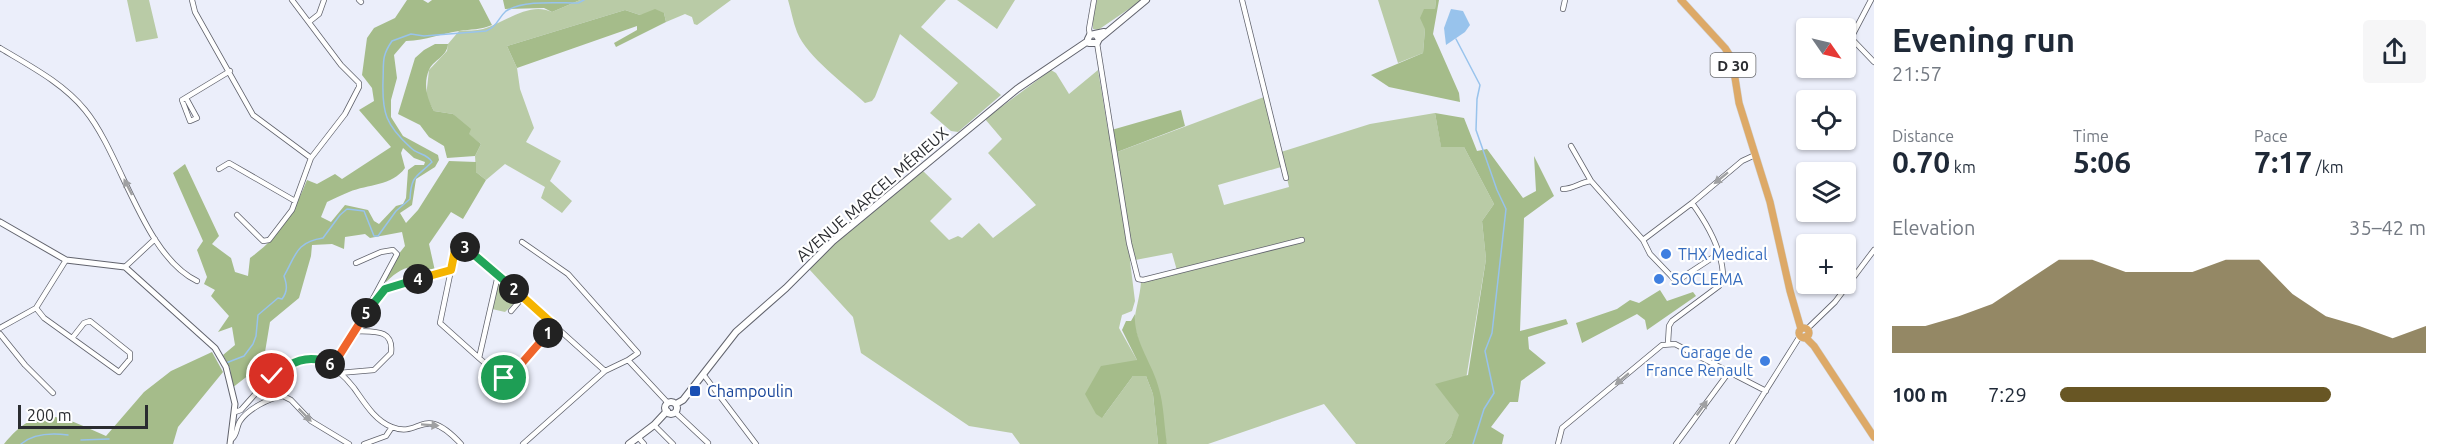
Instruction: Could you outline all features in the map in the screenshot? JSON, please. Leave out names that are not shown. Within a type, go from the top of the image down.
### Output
[{"type":"main road","name":"AVENUE MARCEL MÉRIEUX","points":[[676,404],[736,332],[786,288],[833,241],[1017,89],[1059,59],[1110,29],[1146,0]]},
{"type":"main road","name":"D 30","points":[[1681,0],[1730,54],[1739,103],[1770,202],[1803,333],[1874,437]]},
{"type":"main road","points":[[630,444],[667,411],[668,403],[676,404],[675,412],[667,411]]},
{"type":"street","points":[[192,0],[195,12],[253,115],[311,158]]},
{"type":"street","points":[[237,214],[267,242],[292,210],[311,158],[345,114],[359,83],[341,66],[292,0]]},
{"type":"street","points":[[309,22],[319,14],[324,0]]},
{"type":"street","points":[[1094,0],[1089,29],[1094,39],[1129,243],[1138,279],[1143,280],[1302,240]]},
{"type":"street","points":[[1242,0],[1286,178]]},
{"type":"street","points":[[1563,9],[1565,0]]},
{"type":"street","points":[[1871,0],[1851,38],[1874,62]]},
{"type":"street","points":[[0,48],[52,80],[86,111],[155,239],[183,272],[197,281]]},
{"type":"street","points":[[186,98],[197,118],[190,121],[182,100],[230,71]]},
{"type":"street","points":[[1571,146],[1591,181],[1643,240],[1650,254],[1674,279],[1680,279],[1718,254]]},
{"type":"street","points":[[1643,240],[1742,161],[1755,155]]},
{"type":"street","points":[[219,169],[230,163],[295,201]]},
{"type":"street","points":[[1563,189],[1572,189],[1583,182],[1591,181]]},
{"type":"street","points":[[1668,343],[1669,326],[1672,321],[1719,286],[1723,280],[1718,254],[1710,231],[1692,203]]},
{"type":"street","points":[[0,222],[66,260],[76,263],[125,267],[215,348],[226,364],[235,412],[231,441]]},
{"type":"street","points":[[125,267],[155,239]]},
{"type":"street","points":[[522,242],[568,274],[638,353],[605,371],[523,444]]},
{"type":"street","points":[[555,326],[509,378],[502,378],[440,323],[455,250],[462,246],[468,248],[523,297],[605,371]]},
{"type":"street","points":[[356,263],[381,252],[393,250],[397,254],[362,319]]},
{"type":"street","points":[[1732,444],[1803,333],[1835,302],[1874,250]]},
{"type":"street","points":[[0,328],[36,308],[66,260]]},
{"type":"street","points":[[332,366],[362,319],[385,289],[451,270]]},
{"type":"street","points":[[479,358],[498,275]]},
{"type":"street","points":[[511,311],[523,297]]},
{"type":"street","points":[[36,308],[44,318],[119,372],[130,359],[129,353],[90,321],[84,323],[73,337]]},
{"type":"street","points":[[339,373],[374,370],[391,353],[392,344],[388,336],[381,333],[354,331]]},
{"type":"street","points":[[0,334],[25,365],[53,393]]},
{"type":"street","points":[[1558,444],[1562,428],[1662,345],[1668,343],[1675,344],[1766,391]]},
{"type":"street","points":[[235,412],[241,410],[272,376],[294,362],[313,358],[332,366],[365,404],[392,428],[402,429],[421,423],[434,423],[443,427],[461,444]]},
{"type":"street","points":[[628,360],[668,403]]},
{"type":"street","points":[[1676,444],[1729,372]]},
{"type":"street","points":[[703,374],[756,444]]},
{"type":"street","points":[[502,378],[502,384],[506,386],[510,384],[509,378]]},
{"type":"street","points":[[231,441],[242,419],[260,405],[283,396],[291,400],[311,421],[349,444]]},
{"type":"street","points":[[675,412],[708,443]]},
{"type":"street","points":[[654,425],[673,444]]},
{"type":"street","points":[[364,444],[386,436],[392,428]]},
{"type":"street","points":[[638,437],[644,444]]},
{"type":"green space","points":[[127,0],[149,0],[158,38],[136,42]]},
{"type":"green space","points":[[407,0],[423,0],[428,3],[432,0],[479,0],[492,25],[406,41],[394,55],[397,78],[391,100],[391,117],[403,136],[438,155],[439,160],[435,167],[416,179],[412,205],[400,213],[406,223],[418,210],[449,161],[476,162],[476,172],[486,180],[463,219],[451,212],[429,244],[435,271],[421,267],[403,269],[386,282],[383,274],[405,246],[402,232],[370,238],[365,234],[345,237],[344,249],[332,244],[312,245],[299,298],[270,322],[263,364],[232,388],[230,368],[223,355],[235,345],[232,327],[218,332],[229,316],[211,296],[215,290],[204,284],[207,277],[197,250],[203,241],[173,173],[185,164],[219,236],[212,244],[231,258],[235,272],[248,276],[250,258],[278,233],[296,204],[307,180],[317,184],[335,174],[342,179],[391,147],[359,110],[374,101],[372,88],[362,75],[367,38],[374,28],[395,18]],"holes":[[[403,148],[414,158],[425,162],[424,165],[415,165],[408,170],[406,198],[403,204],[396,206],[379,224],[374,221],[368,210],[345,205],[331,222],[321,217],[327,202],[356,189],[387,181],[400,174],[405,168],[401,153]]]},
{"type":"green space","points":[[503,0],[580,0],[552,12],[544,8],[505,9]]},
{"type":"green space","points":[[580,0],[731,0],[697,25],[694,24],[692,17],[685,14],[666,22],[664,13],[640,15],[625,10],[507,46],[517,68],[520,89],[534,128],[526,142],[561,161],[550,181],[572,201],[562,213],[541,198],[545,187],[505,164],[486,180],[476,172],[475,156],[481,144],[468,134],[453,114],[434,111],[426,97],[429,70],[447,51],[448,44],[459,31],[483,29],[535,9],[552,12]]},
{"type":"green space","points":[[788,0],[946,0],[921,27],[1001,95],[958,132],[951,131],[930,113],[958,83],[900,34],[875,97],[872,101],[865,103],[809,51],[797,32]]},
{"type":"green space","points":[[957,0],[1015,0],[997,29]]},
{"type":"green space","points":[[1097,0],[1142,0],[1098,30],[1093,29]]},
{"type":"green space","points":[[1378,0],[1436,0],[1435,10],[1425,29],[1423,53],[1398,63]]},
{"type":"green space","points":[[1436,0],[1439,0],[1433,34],[1459,93],[1460,102],[1389,87],[1371,75],[1423,53],[1425,29],[1420,18],[1424,9],[1435,9]]},
{"type":"green space","points":[[655,9],[664,13],[666,22],[616,47],[614,43],[637,30],[637,26],[517,68],[507,46],[625,10],[640,15]]},
{"type":"green space","points":[[435,44],[448,44],[445,52],[427,75],[426,86],[429,101],[434,111],[453,114],[471,129],[469,134],[481,144],[475,156],[447,158],[444,146],[429,137],[420,125],[398,114],[415,58]]},
{"type":"green space","points":[[1051,70],[1056,73],[1069,94],[1098,70],[1112,154],[1264,97],[1281,167],[1218,185],[1224,205],[1289,187],[1281,152],[1370,124],[1435,113],[1441,146],[1464,147],[1494,204],[1482,221],[1486,259],[1460,415],[1451,437],[1444,444],[1356,444],[1324,404],[1208,444],[1167,444],[1134,324],[1141,282],[1178,274],[1172,253],[1130,261],[1135,301],[1132,311],[1122,315],[1119,328],[1137,360],[1102,418],[1133,376],[1146,376],[1153,394],[1158,444],[1020,444],[1012,433],[969,426],[861,353],[853,317],[809,269],[841,238],[923,171],[952,199],[930,221],[949,240],[958,236],[962,238],[979,223],[993,238],[1036,205],[988,153],[1002,139],[985,119]]},
{"type":"green space","points":[[1181,110],[1185,126],[1112,154],[1108,131]]},
{"type":"green space","points":[[1435,113],[1464,118],[1477,151],[1487,149],[1523,198],[1536,191],[1534,156],[1554,196],[1524,218],[1520,331],[1566,319],[1568,324],[1528,337],[1529,349],[1546,363],[1521,381],[1518,402],[1510,402],[1491,427],[1504,435],[1502,444],[1444,444],[1451,437],[1459,415],[1435,384],[1468,375],[1486,259],[1482,221],[1494,204],[1464,147],[1441,147]]},
{"type":"green space","points":[[502,282],[520,298],[505,312],[492,309],[498,283]]},
{"type":"green space","points":[[1660,290],[1667,301],[1693,292],[1696,296],[1647,330],[1645,320],[1637,314],[1582,343],[1576,323],[1617,309],[1630,300],[1639,303]]},
{"type":"green space","points":[[1135,314],[1137,334],[1161,396],[1167,444],[1158,444],[1153,394],[1146,376],[1133,376],[1102,418],[1096,414],[1085,394],[1101,366],[1137,360],[1122,330],[1126,321],[1131,321]]},
{"type":"green space","points":[[212,352],[223,372],[178,427],[173,444],[4,444],[17,430],[41,417],[64,419],[106,436],[144,392],[171,371]]},
{"type":"water","points":[[1451,9],[1463,11],[1470,25],[1465,32],[1446,45],[1444,28]]},
{"type":"waterway","points":[[226,363],[244,356],[253,344],[258,315],[278,298],[282,299],[284,296],[286,288],[284,276],[302,246],[323,238],[347,209],[364,211],[374,236],[378,236],[396,211],[410,199],[413,181],[432,162],[413,150],[396,132],[387,118],[383,102],[383,64],[386,51],[392,41],[411,34],[424,36],[486,31],[513,7],[540,3],[578,3],[584,0]]},
{"type":"waterway","points":[[1456,39],[1480,85],[1476,130],[1506,209],[1492,333],[1485,351],[1494,393],[1484,409],[1473,444]]},
{"type":"waterway","points":[[21,444],[38,436],[68,435]]},
{"type":"waterway","points":[[81,440],[109,439]]},
{"type":"place","name":"THX Medical","points":[[1666,254]]},
{"type":"place","name":"SOCLEMA","points":[[1659,279]]},
{"type":"place","name":"Garage de France Renault","points":[[1765,361]]},
{"type":"place","name":"Champoulin","points":[[695,391]]},
{"type":"route","points":[[272,376],[300,360],[313,358],[323,360],[332,366],[362,319],[385,289],[451,270],[455,250],[462,246],[468,248],[555,326],[509,378],[504,378]]}]
